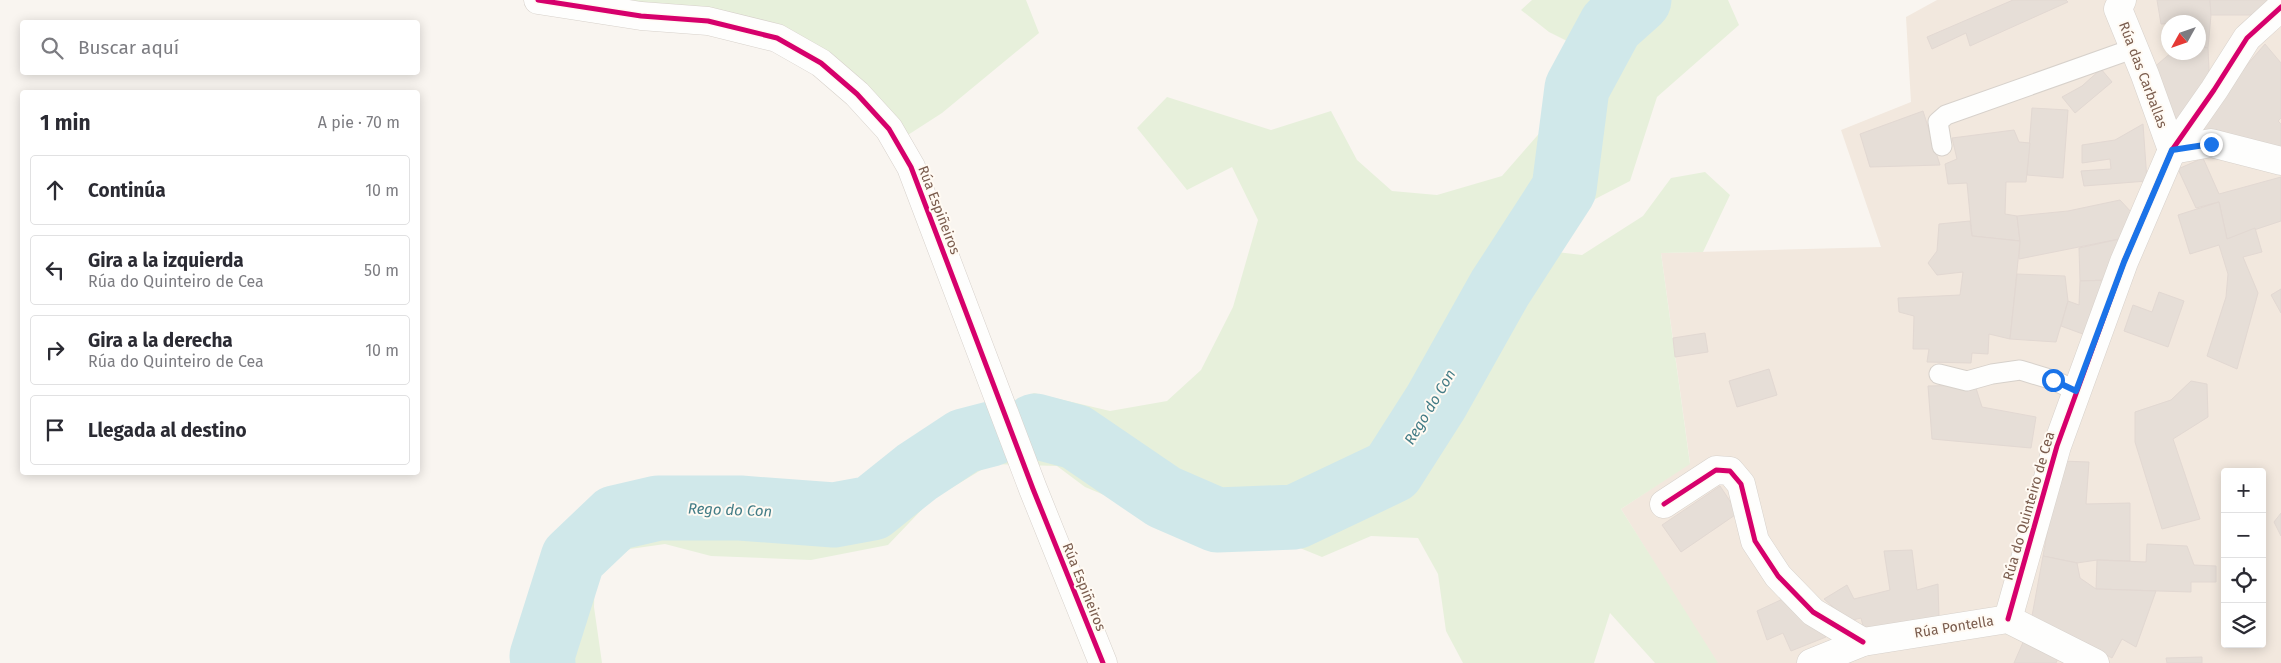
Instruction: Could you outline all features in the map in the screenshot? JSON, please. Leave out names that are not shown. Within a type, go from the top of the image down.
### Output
[{"type":"street","name":"Rúa Espiñeiros","points":[[538,0],[641,16],[708,21],[777,38],[821,62],[857,94],[889,128],[911,167],[1032,489],[1103,663]]},
{"type":"street","name":"Rúa das Carballas","points":[[2122,0],[2118,9],[2172,150]]},
{"type":"street","name":"Rúa do Quinteiro de Cea","points":[[2008,619],[2057,446],[2076,391],[2124,262],[2172,150],[2214,90],[2247,38],[2281,7]]},
{"type":"street","points":[[2172,150],[2211,144],[2281,160]]},
{"type":"street","points":[[1664,504],[1716,470],[1730,471],[1741,484],[1755,541],[1778,576],[1813,612],[1863,642]]},
{"type":"street","name":"Rúa Pontella","points":[[1811,663],[1863,642],[2008,619],[2095,663]]},
{"type":"lane","points":[[1942,146],[1938,122],[1946,115],[2134,48]]},
{"type":"lane","points":[[1939,374],[1968,381],[1992,374],[2020,370],[2053,380],[2076,391]]},
{"type":"shaded area","points":[[1937,0],[2281,0],[2281,663],[1716,663],[1621,509],[1690,463],[1661,253],[1881,247],[1841,130],[1911,102],[1906,17]]},
{"type":"green space","points":[[541,0],[1026,0],[1039,33],[942,113],[897,142],[777,38]]},
{"type":"green space","points":[[1532,0],[1728,0],[1739,25],[1657,97],[1630,181],[1570,212],[1557,252],[1582,255],[1643,216],[1671,178],[1705,172],[1730,195],[1703,252],[1661,253],[1690,464],[1621,509],[1718,663],[1655,663],[1610,613],[1594,663],[1463,663],[1446,631],[1438,574],[1418,538],[1371,536],[1322,557],[1263,533],[1202,536],[1085,487],[1057,466],[991,464],[930,501],[888,545],[811,560],[711,556],[665,544],[630,549],[595,572],[594,607],[602,663],[517,663],[520,643],[540,583],[561,545],[629,496],[845,498],[886,467],[955,423],[1034,393],[1110,411],[1167,401],[1201,370],[1233,307],[1258,220],[1232,167],[1187,190],[1137,128],[1167,97],[1271,130],[1331,111],[1357,160],[1392,191],[1437,195],[1502,176],[1544,128],[1555,83],[1571,43],[1549,32],[1521,10]]},
{"type":"building","points":[[2013,0],[2066,0],[2068,2],[1970,46],[1966,33],[1932,49],[1927,37]]},
{"type":"building","points":[[2157,0],[2210,0],[2211,15],[2208,48],[2206,48],[2206,15],[2161,15],[2161,24]]},
{"type":"building","points":[[2210,0],[2273,0],[2265,15],[2211,15]]},
{"type":"building","points":[[2265,44],[2281,63],[2281,118],[2278,121],[2281,124],[2281,152],[2192,129]]},
{"type":"building","points":[[2206,48],[2208,48],[2209,70],[2207,89],[2178,122],[2152,69],[2163,60],[2206,60]]},
{"type":"building","points":[[2101,69],[2112,82],[2075,113],[2062,97],[2082,86]]},
{"type":"building","points":[[2032,108],[2068,110],[2063,178],[2027,175]]},
{"type":"building","points":[[1923,111],[1940,165],[1870,167],[1860,134]]},
{"type":"building","points":[[2143,124],[2147,181],[2084,186],[2081,171],[2111,169],[2110,159],[2082,163],[2082,145],[2115,140]]},
{"type":"building","points":[[2014,130],[2019,142],[2030,143],[2026,182],[2006,182],[2005,214],[2017,216],[2020,241],[1972,236],[1967,183],[1948,184],[1945,164],[1957,159],[1952,138]]},
{"type":"building","points":[[2203,158],[2219,194],[2281,177],[2281,221],[2227,239],[2219,202],[2196,208],[2178,169]]},
{"type":"building","points":[[2120,200],[2133,214],[2129,237],[2019,259],[2020,241],[2017,216],[2068,211]]},
{"type":"building","points":[[2219,202],[2227,239],[2255,228],[2262,252],[2243,257],[2258,293],[2237,369],[2207,356],[2226,297],[2228,274],[2219,245],[2190,254],[2178,215]]},
{"type":"building","points":[[1970,221],[1972,236],[2020,241],[2010,339],[1989,334],[1988,354],[1972,353],[1971,363],[1927,362],[1929,349],[1913,349],[1914,316],[1899,312],[1898,298],[1960,295],[1963,272],[1937,275],[1928,263],[1937,251],[1939,224]]},
{"type":"building","points":[[2129,237],[2110,280],[2080,281],[2079,248]]},
{"type":"building","points":[[2017,274],[2065,276],[2068,301],[2056,342],[2010,339]]},
{"type":"building","points":[[2110,280],[2091,337],[2061,326],[2068,301],[2079,305],[2080,281]]},
{"type":"building","points":[[2281,289],[2281,313],[2271,295]]},
{"type":"building","points":[[2159,292],[2184,301],[2168,347],[2124,331],[2133,305],[2152,312]]},
{"type":"building","points":[[1705,333],[1708,352],[1675,357],[1673,338]]},
{"type":"building","points":[[1769,369],[1777,395],[1737,407],[1729,381]]},
{"type":"building","points":[[2191,381],[2207,384],[2208,417],[2173,439],[2200,519],[2162,529],[2135,442],[2135,412],[2171,400]]},
{"type":"building","points":[[1975,385],[1982,407],[2036,417],[2031,448],[1932,439],[1928,386]]},
{"type":"building","points":[[2060,461],[2089,462],[2086,504],[2130,503],[2130,561],[2097,560],[2077,563],[2043,556]]},
{"type":"building","points":[[1720,486],[1738,513],[1681,552],[1662,525]]},
{"type":"building","points":[[2281,513],[2281,536],[2274,522]]},
{"type":"building","points":[[2147,544],[2187,546],[2194,565],[2216,566],[2216,582],[2191,582],[2191,592],[2096,589],[2097,560],[2146,562]]},
{"type":"building","points":[[1912,550],[1917,590],[1938,584],[1939,617],[1865,634],[1861,618],[1849,621],[1824,599],[1847,585],[1854,599],[1890,590],[1884,551]]},
{"type":"building","points":[[2043,556],[2077,563],[2080,578],[2096,589],[2156,591],[2136,647],[2122,639],[2112,658],[2032,616]]},
{"type":"building","points":[[1787,597],[1814,621],[1826,637],[1791,651],[1783,633],[1767,640],[1757,611]]},
{"type":"building","points":[[2024,640],[2059,656],[2056,663],[2014,663]]},
{"type":"building","points":[[2202,657],[2202,663],[2167,663],[2166,658]]},
{"type":"waterway","name":"Rego do Con","points":[[1035,426],[1076,437],[1164,497],[1217,520],[1295,517],[1392,471],[1436,402],[1500,288],[1564,189],[1577,88],[1611,25],[1639,0]]},
{"type":"waterway","name":"Rego do Con","points":[[543,663],[542,656],[573,558],[615,518],[658,508],[740,508],[834,515],[872,508],[917,472],[964,441],[991,434]]},
{"type":"cycle path","points":[[538,0],[641,16],[708,21],[777,38],[821,63],[857,94],[889,129],[911,167],[1033,489],[1103,663]]},
{"type":"cycle path","points":[[2008,619],[2057,446],[2124,262],[2172,150],[2214,90],[2247,38],[2281,7]]},
{"type":"cycle path","points":[[1664,504],[1716,470],[1730,471],[1741,484],[1755,541],[1778,576],[1813,612],[1863,642]]},
{"type":"route","points":[[2053,380],[2076,391],[2124,262],[2172,150],[2211,144]]}]
